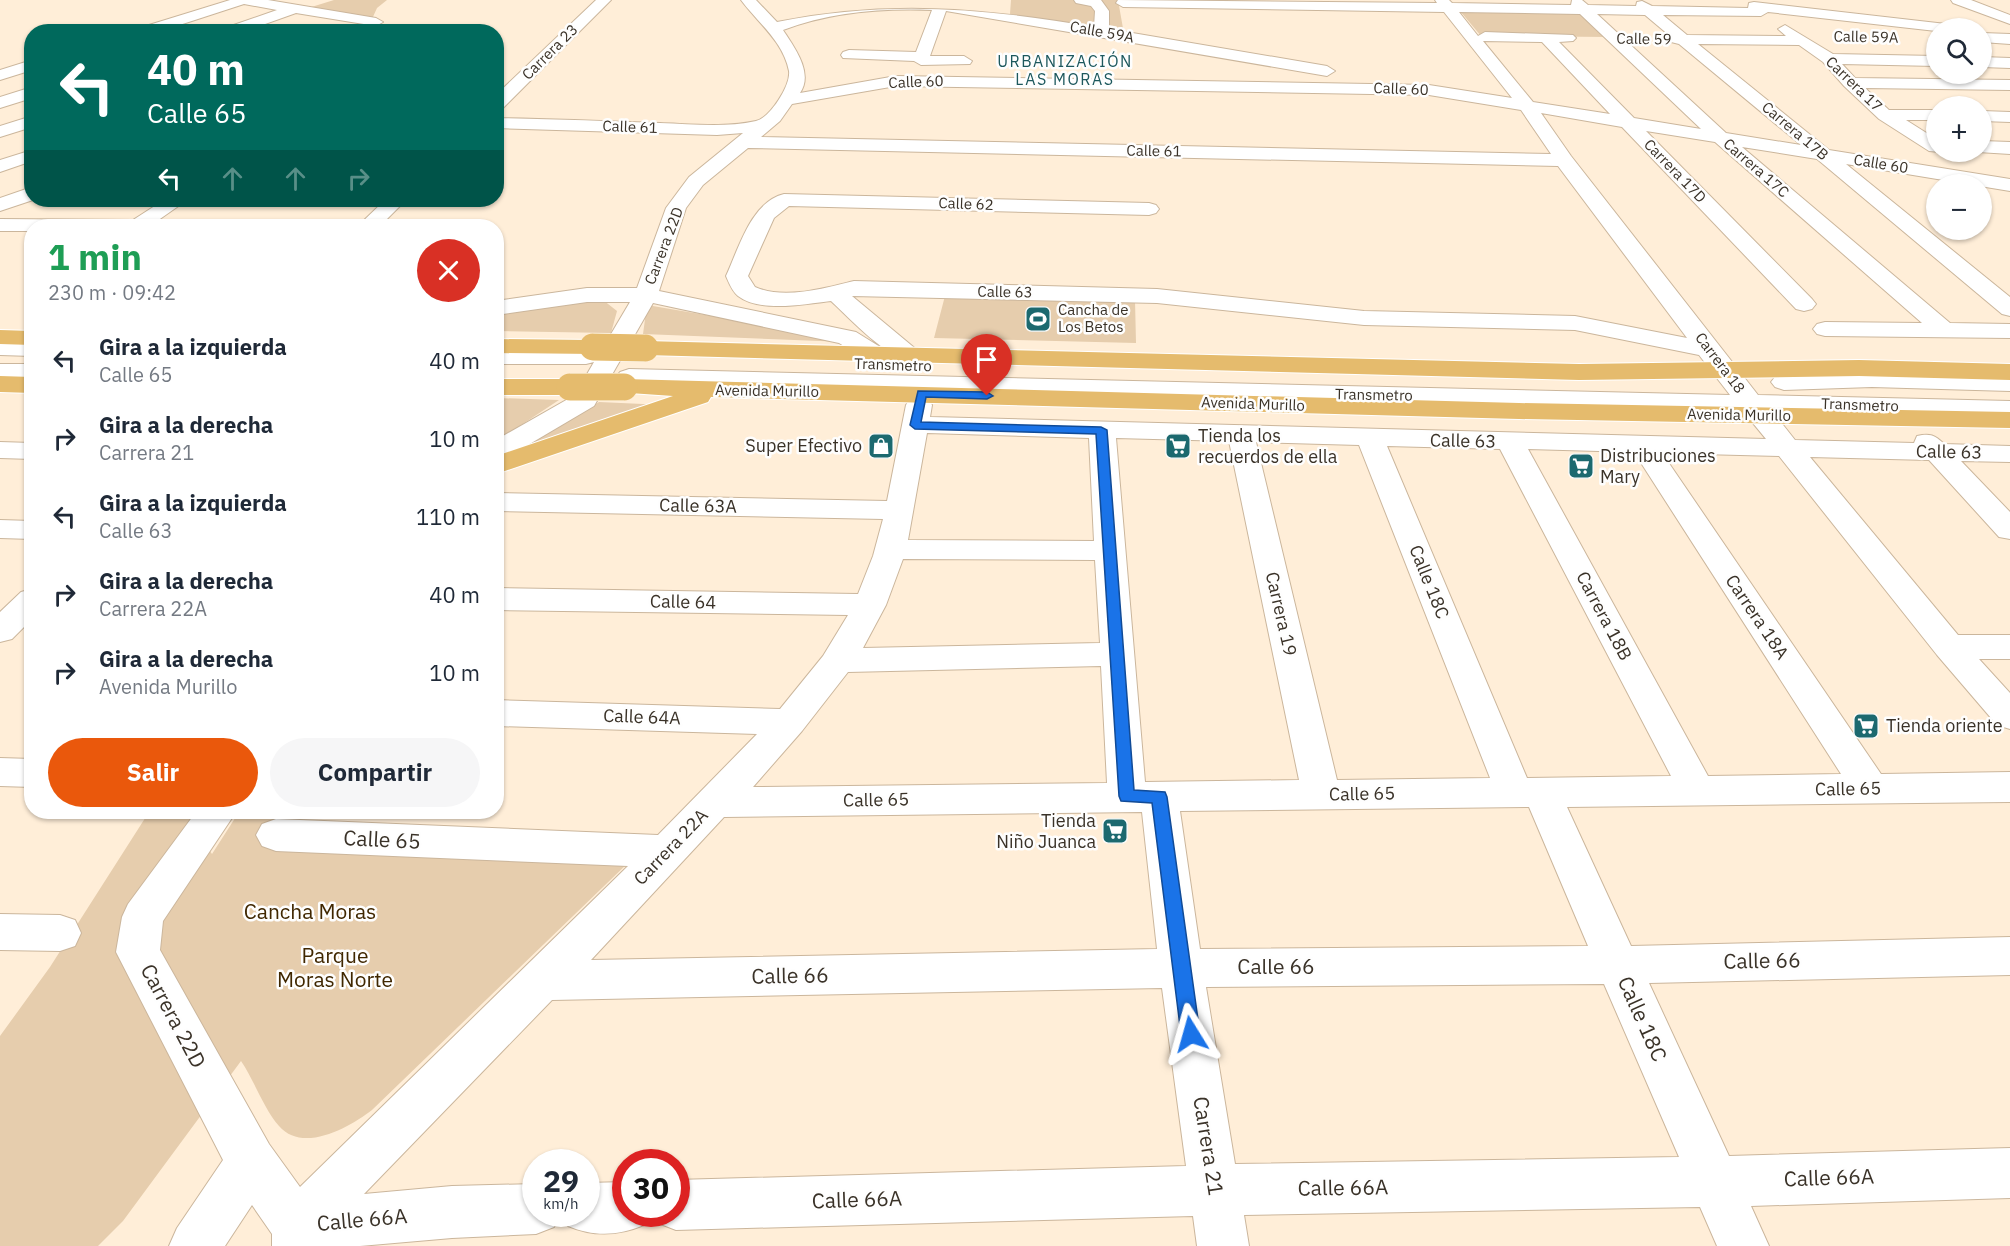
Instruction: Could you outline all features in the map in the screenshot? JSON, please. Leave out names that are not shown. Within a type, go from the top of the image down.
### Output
[{"type":"main road","name":"Avenida Murillo","points":[[504,348],[580,367],[634,367],[717,390],[918,410],[1519,411],[1743,393],[1859,368],[2010,372]]},
{"type":"main road","name":"Avenida Murillo","points":[[504,385],[580,367],[634,367],[911,355],[1569,371],[1743,393],[1903,418],[2010,420]]},
{"type":"main road","points":[[2,382],[24,384]]},
{"type":"main road","points":[[504,463],[717,390]]},
{"type":"street","points":[[166,24],[243,0],[344,17],[366,24]]},
{"type":"street","points":[[251,24],[329,0]]},
{"type":"street","name":"Carrera 23","points":[[504,97],[604,0]]},
{"type":"street","points":[[1081,0],[1096,3],[1102,10],[1101,32]]},
{"type":"street","points":[[1819,0],[1856,17]]},
{"type":"street","points":[[1958,0],[2010,20]]},
{"type":"street","points":[[922,58],[942,3]]},
{"type":"street","name":"Calle 59A","points":[[774,28],[826,13],[942,3],[1429,90]]},
{"type":"street","points":[[1123,3],[1752,6],[1926,26]]},
{"type":"street","name":"Carrera 18","points":[[1445,4],[1527,106],[1564,160],[1743,393],[1949,647],[2010,716]]},
{"type":"street","points":[[753,5],[826,13]]},
{"type":"street","name":"Carrera 22D","points":[[504,447],[585,400],[646,295],[676,208],[696,181],[764,126],[795,88],[797,72],[788,49],[774,28],[753,5]]},
{"type":"street","name":"Carrera 17C","points":[[1579,5],[1721,138],[1944,330]]},
{"type":"street","name":"Carrera 17B","points":[[1642,5],[2010,309]]},
{"type":"street","name":"Carrera 17","points":[[1752,6],[1829,58],[1850,83],[1885,114],[1926,141]]},
{"type":"street","points":[[377,24],[383,7]]},
{"type":"street","points":[[1908,8],[1932,18]]},
{"type":"street","points":[[323,24],[344,17]]},
{"type":"street","points":[[1992,35],[2010,38]]},
{"type":"street","name":"Calle 59A","points":[[1799,38],[1820,36]]},
{"type":"street","name":"Calle 59","points":[[1485,37],[1638,39]]},
{"type":"street","name":"Calle 59A","points":[[1891,37],[1926,38]]},
{"type":"street","name":"Carrera 17D","points":[[1546,38],[1804,304]]},
{"type":"street","name":"Calle 59","points":[[1661,39],[1799,38]]},
{"type":"street","points":[[1992,38],[2010,38]]},
{"type":"street","points":[[849,55],[981,62]]},
{"type":"street","points":[[1829,58],[1926,61]]},
{"type":"street","points":[[1992,62],[2010,63]]},
{"type":"street","points":[[0,75],[24,68]]},
{"type":"street","points":[[0,75],[24,80]]},
{"type":"street","name":"Calle 60","points":[[787,100],[896,81],[1429,90],[2010,185]]},
{"type":"street","points":[[1850,83],[2010,86]]},
{"type":"street","points":[[0,103],[24,95]]},
{"type":"street","points":[[1885,114],[1926,116]]},
{"type":"street","points":[[1992,116],[2010,117]]},
{"type":"street","name":"Calle 61","points":[[504,123],[717,130],[764,126]]},
{"type":"street","points":[[0,132],[24,124]]},
{"type":"street","name":"Calle 61","points":[[745,142],[1564,160]]},
{"type":"street","points":[[1992,147],[2010,148]]},
{"type":"street","points":[[0,166],[24,158]]},
{"type":"street","points":[[1965,162],[2010,185]]},
{"type":"street","points":[[0,205],[24,196]]},
{"type":"street","name":"Calle 62","points":[[737,276],[765,215],[784,200],[1149,210]]},
{"type":"street","points":[[145,219],[160,207]]},
{"type":"street","points":[[376,219],[388,207]]},
{"type":"street","points":[[0,225],[24,225]]},
{"type":"street","name":"Calle 63","points":[[737,276],[742,288],[758,297],[772,299],[836,294],[854,288],[1157,296],[1364,318],[1575,322],[1710,350]]},
{"type":"street","points":[[836,294],[896,346],[911,355]]},
{"type":"street","points":[[504,307],[587,295],[646,295],[847,337],[876,355]]},
{"type":"street","points":[[1825,328],[2010,331]]},
{"type":"street","points":[[504,358],[580,367]]},
{"type":"street","points":[[504,376],[580,367]]},
{"type":"street","name":"Transmetro","points":[[634,367],[1541,399],[1743,393],[1872,379],[2010,383]]},
{"type":"street","points":[[2,382],[24,375]]},
{"type":"street","name":"Transmetro","points":[[1743,393],[2010,409]]},
{"type":"street","name":"Calle 63","points":[[918,410],[1101,430],[2010,454]]},
{"type":"street","name":"Carrera 22A","points":[[297,1236],[714,802],[788,722],[838,660],[870,605],[891,549],[918,410]]},
{"type":"street","points":[[1903,418],[2010,530]]},
{"type":"street","name":"Carrera 21","points":[[1101,430],[1116,654],[1143,797],[1181,968],[1222,1246]]},
{"type":"street","name":"Carrera 19","points":[[1241,435],[1322,794]]},
{"type":"street","name":"Calle 18C","points":[[1370,438],[1528,792],[1618,965],[1743,1246]]},
{"type":"street","name":"Carrera 18B","points":[[1510,442],[1697,790]]},
{"type":"street","name":"Carrera 18A","points":[[1643,445],[1871,789]]},
{"type":"street","points":[[0,450],[24,451]]},
{"type":"street","name":"Calle 63A","points":[[504,502],[900,510]]},
{"type":"street","points":[[0,529],[24,530]]},
{"type":"street","points":[[891,549],[1108,551]]},
{"type":"street","name":"Calle 64","points":[[504,599],[870,605]]},
{"type":"street","points":[[7,633],[24,610]]},
{"type":"street","points":[[1949,647],[2010,647]]},
{"type":"street","points":[[838,660],[1116,654]]},
{"type":"street","name":"Calle 64A","points":[[504,713],[788,722]]},
{"type":"street","points":[[0,772],[24,773]]},
{"type":"street","name":"Calle 65","points":[[714,802],[2010,787]]},
{"type":"street","name":"Carrera 22D","points":[[212,819],[143,917],[138,952],[251,1162],[297,1236]]},
{"type":"street","name":"Calle 65","points":[[276,835],[667,852]]},
{"type":"street","points":[[0,932],[60,933]]},
{"type":"street","name":"Calle 66","points":[[542,981],[1181,968],[1618,965],[2010,956]]},
{"type":"street","points":[[195,1246],[251,1162]]},
{"type":"street","name":"Calle 66A","points":[[690,1205],[1214,1190],[1714,1182],[2010,1173]]},
{"type":"street","name":"Calle 66A","points":[[297,1236],[452,1212],[522,1210]]},
{"type":"green space","points":[[334,0],[387,0],[377,8],[372,19],[305,9]]},
{"type":"green space","points":[[1011,0],[1118,0],[1124,34],[1010,14]]},
{"type":"green space","points":[[1460,11],[1583,12],[1611,37],[1481,36]]},
{"type":"green space","name":"Cancha de Los Betos","points":[[946,292],[1135,300],[1136,343],[934,338]]},
{"type":"green space","points":[[603,300],[617,311],[611,333],[504,331],[504,311]]},
{"type":"green space","points":[[647,305],[810,333],[846,342],[643,334]]},
{"type":"green space","points":[[504,398],[559,400],[504,436]]},
{"type":"green space","points":[[599,402],[665,405],[510,454]]},
{"type":"green space","points":[[145,819],[195,819],[195,829],[212,854],[234,819],[287,819],[277,834],[630,861],[372,1110],[352,1124],[313,1138],[301,1138],[289,1134],[274,1119],[241,1061],[123,1221],[98,1246],[0,1246],[0,1036],[50,967]]},
{"type":"place","name":"Cancha de Los Betos","points":[[1038,319]]},
{"type":"place","name":"Super Efectivo","points":[[881,446]]},
{"type":"place","name":"Tienda los recuerdos de ella","points":[[1178,446]]},
{"type":"place","name":"Distribuciones Mary","points":[[1581,466]]},
{"type":"place","name":"Tienda oriente","points":[[1866,726]]},
{"type":"place","name":"Tienda Niño Juanca","points":[[1115,831]]},
{"type":"district","name":"URBANIZACIÓN LAS MORAS","points":[[1065,70]]},
{"type":"route","points":[[987,396],[922,394],[915,425],[1101,430],[1127,796],[1160,797],[1191,1034]]},
{"type":"park label","name":"Cancha Moras","points":[[310,912]]},
{"type":"park label","name":"Parque Moras Norte","points":[[335,968]]}]
